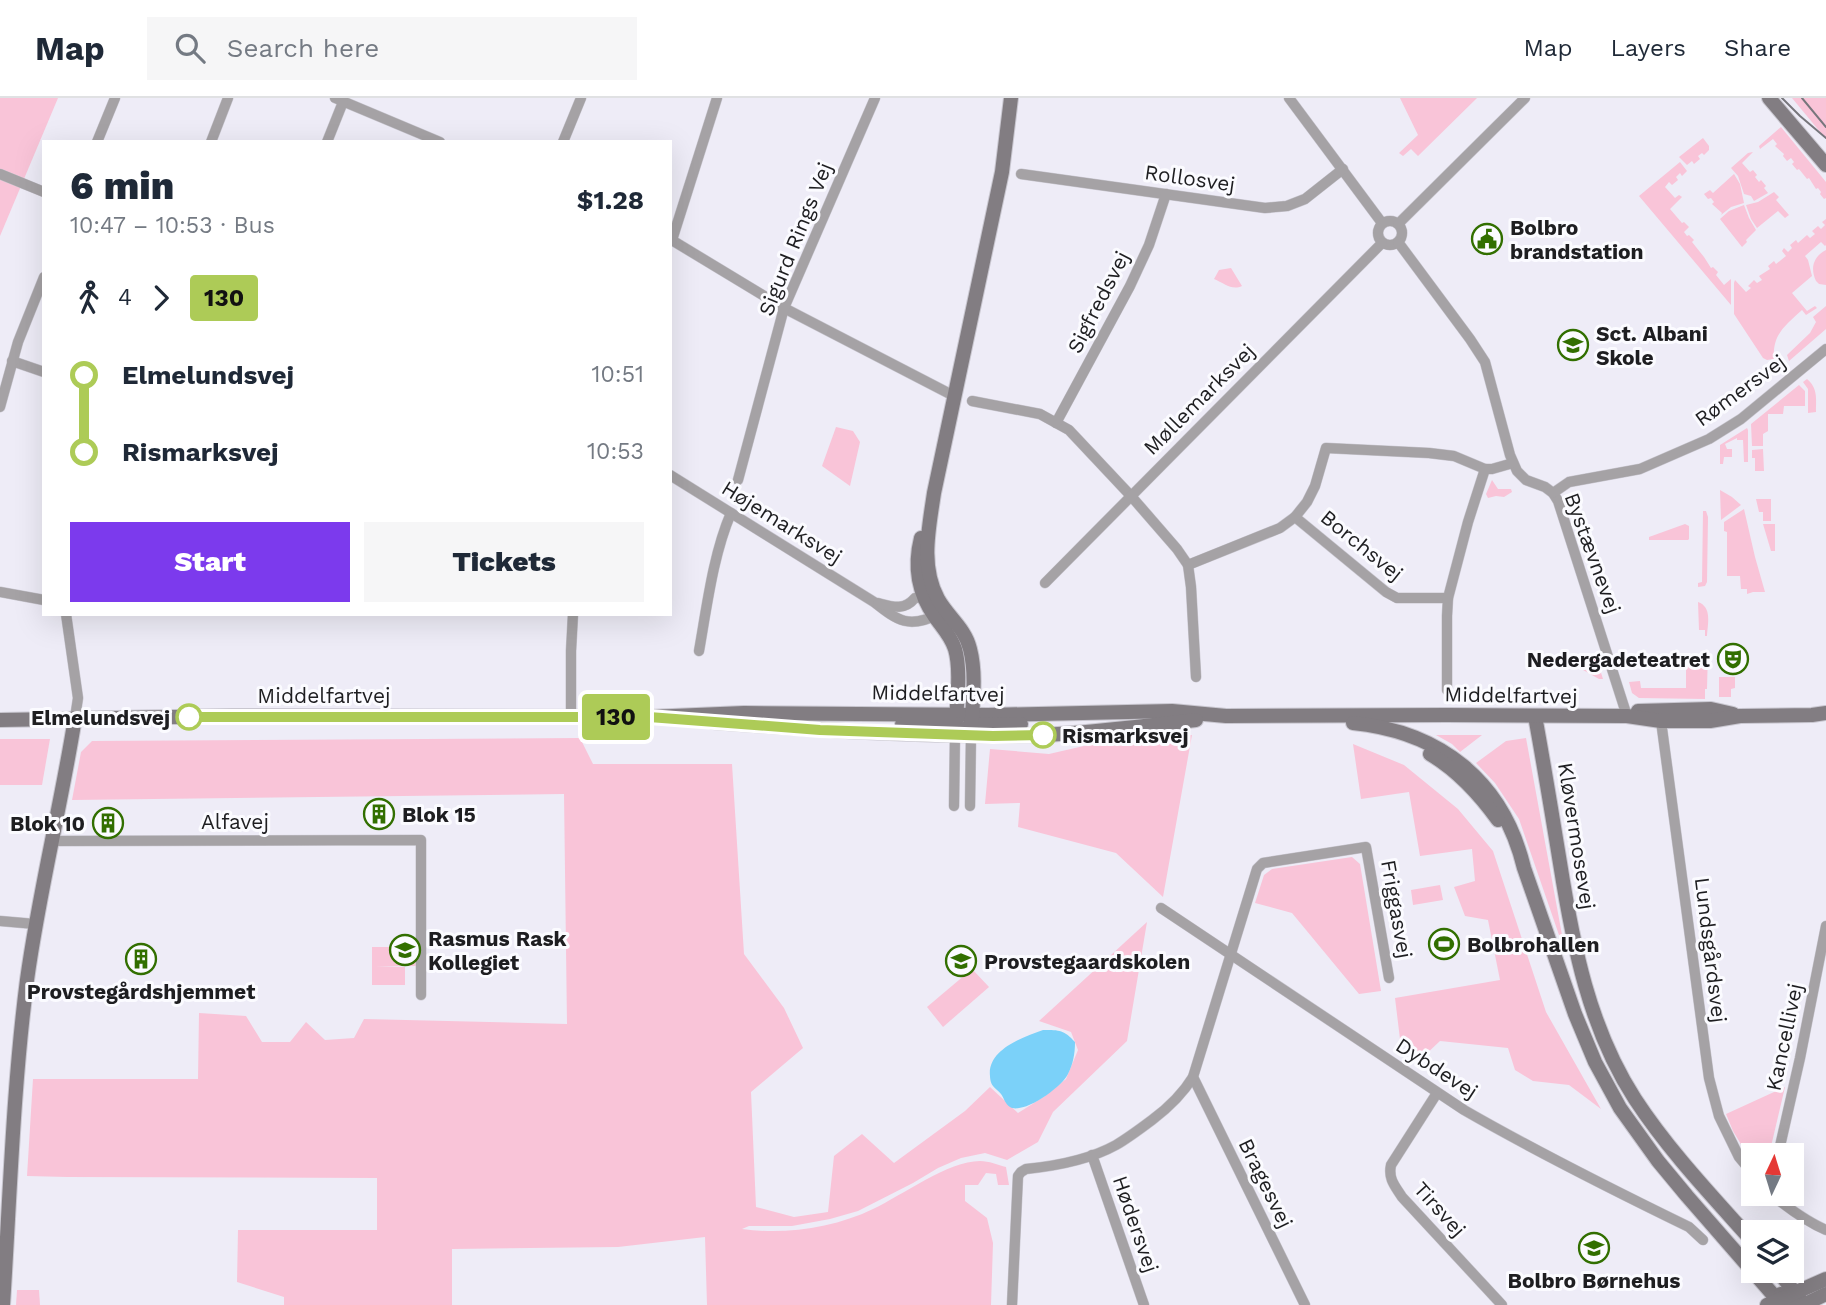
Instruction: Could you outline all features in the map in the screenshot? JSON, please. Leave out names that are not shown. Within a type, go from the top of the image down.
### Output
[{"type":"main road","points":[[956,724],[956,652],[917,572],[917,555],[934,493],[1002,172],[1011,98]]},
{"type":"main road","points":[[1769,98],[1826,165]]},
{"type":"main road","points":[[935,605],[964,634],[970,648],[972,720],[1150,705],[1172,711]]},
{"type":"main road","name":"Middelfartvej","points":[[1627,716],[1639,710],[1711,709],[1740,716]]},
{"type":"main road","name":"Middelfartvej","points":[[649,717],[820,730],[1172,711],[1226,716],[1627,716],[1661,721],[1710,721],[1740,716],[1821,716]]},
{"type":"main road","name":"Middelfartvej","points":[[0,720],[649,717],[744,713],[956,724]]},
{"type":"main road","name":"Middelfartvej","points":[[972,720],[1045,734],[1226,716]]},
{"type":"main road","points":[[1282,716],[1362,724],[1408,735],[1442,751],[1472,772],[1494,797],[1519,845],[1524,868],[1575,1014],[1595,1062],[1620,1108],[1658,1161],[1711,1224],[1791,1302]]},
{"type":"main road","name":"Kløvermosevej","points":[[1535,716],[1571,929],[1592,1009],[1611,1056],[1635,1100],[1671,1148],[1741,1229]]},
{"type":"main road","points":[[3,1305],[5,1189],[19,1049],[35,924],[75,718]]},
{"type":"main road","points":[[1711,1224],[1741,1247]]},
{"type":"main road","points":[[1791,1302],[1826,1279]]},
{"type":"main road","points":[[1774,1283],[1791,1302]]},
{"type":"main road","points":[[1783,1283],[1791,1302]]},
{"type":"main road","points":[[1791,1302],[1826,1286]]},
{"type":"main road","points":[[1791,1302],[1826,1294]]},
{"type":"street","points":[[98,140],[115,98]]},
{"type":"street","points":[[212,140],[228,98]]},
{"type":"street","points":[[564,140],[581,98]]},
{"type":"street","points":[[672,237],[717,98]]},
{"type":"street","name":"Sigurd Rings Vej","points":[[738,480],[784,308],[874,98]]},
{"type":"street","points":[[1289,98],[1381,223]]},
{"type":"street","points":[[1398,224],[1525,98]]},
{"type":"street","points":[[328,140],[339,100],[435,140]]},
{"type":"street","name":"Rollosvej","points":[[1021,174],[1265,208],[1287,206],[1305,199],[1343,169]]},
{"type":"street","points":[[0,174],[42,191]]},
{"type":"street","name":"Sigfredsvej","points":[[1056,423],[1130,286],[1149,245],[1166,194]]},
{"type":"street","points":[[1390,220],[1398,224],[1402,233],[1398,242],[1390,245],[1382,243],[1377,233],[1381,223],[1390,220]]},
{"type":"street","points":[[672,241],[784,308],[954,396]]},
{"type":"street","points":[[1188,565],[1280,528],[1295,517],[1315,486],[1326,448],[1454,456],[1485,469],[1513,463],[1485,362],[1398,242]]},
{"type":"street","name":"Møllemarksvej","points":[[1045,583],[1382,243]]},
{"type":"street","points":[[0,407],[12,361],[42,282]]},
{"type":"street","name":"Rømersvej","points":[[1553,493],[1569,482],[1640,469],[1709,439],[1741,419],[1826,349]]},
{"type":"street","points":[[12,361],[42,371]]},
{"type":"street","points":[[972,401],[1040,414],[1069,430],[1177,549],[1188,565],[1196,677]]},
{"type":"street","name":"Bystævnevej","points":[[1513,463],[1526,480],[1545,487],[1558,501],[1627,716]]},
{"type":"street","points":[[1447,690],[1448,598],[1485,469]]},
{"type":"street","name":"Højemarksvej","points":[[672,476],[874,601],[895,618],[913,622],[935,605]]},
{"type":"street","points":[[699,651],[710,591],[731,513]]},
{"type":"street","name":"Borchsvej","points":[[1295,517],[1386,592],[1397,597],[1448,598]]},
{"type":"street","points":[[0,593],[42,600]]},
{"type":"street","name":"Højemarksvej","points":[[874,601],[904,607],[915,598],[935,605]]},
{"type":"street","points":[[66,616],[78,698],[75,718]]},
{"type":"street","points":[[571,716],[573,616]]},
{"type":"street","name":"Middelfartvej","points":[[970,806],[972,720]]},
{"type":"street","name":"Lundsgårdsvej","points":[[1661,721],[1709,1077],[1719,1115],[1741,1158]]},
{"type":"street","name":"Middelfartvej","points":[[954,806],[956,724]]},
{"type":"street","name":"Alfavej","points":[[50,841],[421,840],[421,995]]},
{"type":"street","name":"Friggasvej","points":[[1230,953],[1257,869],[1263,863],[1366,847],[1390,978]]},
{"type":"street","name":"Dybdevej","points":[[1161,908],[1437,1093],[1523,1144],[1689,1227],[1703,1240]]},
{"type":"street","points":[[0,922],[35,924]]},
{"type":"street","name":"Kancellivej","points":[[1780,1143],[1826,926]]},
{"type":"street","points":[[1012,1305],[1018,1176],[1026,1169],[1066,1163],[1115,1146],[1179,1097],[1193,1077],[1230,953]]},
{"type":"street","name":"Bragesvej","points":[[1193,1077],[1305,1305]]},
{"type":"street","name":"Tirsvej","points":[[1437,1093],[1391,1165],[1391,1180],[1402,1197],[1502,1305]]},
{"type":"street","name":"Hødersvej","points":[[1092,1156],[1144,1305]]},
{"type":"street","points":[[1787,1206],[1804,1219],[1826,1230]]},
{"type":"shaded area","points":[[0,98],[58,98],[0,236]]},
{"type":"shaded area","points":[[1400,98],[1477,98],[1418,156],[1411,149],[1403,156],[1399,153],[1418,135]]},
{"type":"shaded area","points":[[1792,98],[1826,98],[1826,139]]},
{"type":"shaded area","points":[[1781,127],[1826,182],[1826,198],[1824,199],[1809,178],[1797,170],[1791,158],[1787,161],[1773,139],[1760,149],[1759,146]]},
{"type":"shaded area","points":[[1703,138],[1709,150],[1698,156],[1700,159],[1694,164],[1692,161],[1687,165],[1679,157]]},
{"type":"shaded area","points":[[1753,152],[1742,163],[1750,172],[1753,170],[1759,182],[1761,180],[1766,186],[1764,188],[1768,193],[1754,201],[1751,196],[1744,194],[1738,176],[1731,168],[1748,153]]},
{"type":"shaded area","points":[[1680,162],[1687,171],[1682,176],[1680,173],[1676,177],[1678,180],[1672,185],[1669,182],[1665,187],[1675,198],[1679,195],[1682,197],[1670,209],[1689,227],[1684,232],[1694,240],[1692,242],[1711,268],[1718,272],[1716,275],[1724,285],[1731,279],[1731,305],[1639,196]]},
{"type":"shaded area","points":[[1734,174],[1740,184],[1744,203],[1731,207],[1721,215],[1712,204],[1714,202],[1711,198],[1708,199],[1704,194],[1710,190],[1713,193]]},
{"type":"shaded area","points":[[1774,192],[1779,197],[1776,200],[1789,215],[1785,218],[1778,211],[1757,228],[1746,205],[1758,202]]},
{"type":"shaded area","points":[[1744,205],[1756,230],[1742,247],[1720,219],[1729,211]]},
{"type":"shaded area","points":[[1826,219],[1826,245],[1821,242],[1805,256],[1812,276],[1792,293],[1807,311],[1815,306],[1817,308],[1806,315],[1802,310],[1786,326],[1775,343],[1774,359],[1767,360],[1734,314],[1735,280],[1746,292],[1754,280],[1757,283],[1762,280],[1759,276],[1770,269],[1768,266],[1774,261],[1776,264],[1786,256],[1782,251],[1784,248],[1788,252],[1792,248],[1790,245],[1796,240],[1798,243],[1807,235],[1810,238],[1815,234],[1812,231],[1825,225],[1822,222]]},
{"type":"shaded area","points":[[1826,250],[1826,285],[1816,281],[1813,267],[1818,256]]},
{"type":"shaded area","points":[[1231,268],[1242,286],[1231,287],[1214,279],[1219,270]]},
{"type":"shaded area","points":[[1826,306],[1826,329],[1789,361],[1787,355],[1810,333],[1816,322],[1813,317]]},
{"type":"shaded area","points":[[1807,379],[1815,390],[1816,412],[1808,413],[1808,389],[1803,382]]},
{"type":"shaded area","points":[[1799,385],[1805,391],[1805,406],[1784,406],[1783,414],[1768,414],[1768,431],[1763,434],[1763,446],[1752,446],[1751,424]]},
{"type":"shaded area","points":[[836,427],[853,431],[860,442],[850,486],[822,466]]},
{"type":"shaded area","points":[[1747,428],[1748,462],[1744,462],[1743,440],[1737,438],[1725,444],[1727,449],[1732,449],[1732,457],[1724,457],[1723,464],[1720,464],[1720,445]]},
{"type":"shaded area","points":[[1763,449],[1764,471],[1755,471],[1752,450]]},
{"type":"shaded area","points":[[1492,480],[1498,489],[1511,489],[1512,492],[1504,497],[1488,498],[1486,494]]},
{"type":"shaded area","points":[[1720,490],[1741,505],[1721,520]]},
{"type":"shaded area","points":[[1756,499],[1771,499],[1771,521],[1763,521],[1763,512],[1759,512]]},
{"type":"shaded area","points":[[1744,509],[1765,592],[1747,594],[1747,589],[1741,589],[1740,576],[1727,576],[1727,532],[1724,531],[1724,522]]},
{"type":"shaded area","points":[[1703,511],[1706,511],[1708,517],[1707,582],[1705,586],[1698,587],[1698,583],[1702,582]]},
{"type":"shaded area","points":[[1685,524],[1689,526],[1688,540],[1649,540],[1649,537]]},
{"type":"shaded area","points":[[1763,524],[1775,524],[1775,551],[1771,551]]},
{"type":"shaded area","points":[[1698,602],[1707,612],[1707,636],[1705,630],[1699,630]]},
{"type":"shaded area","points":[[1708,651],[1705,699],[1639,698],[1632,693],[1629,682],[1640,681],[1641,688],[1686,688],[1686,663],[1705,663],[1705,652]]},
{"type":"shaded area","points":[[1544,657],[1550,657],[1550,664],[1594,664],[1596,657],[1603,679],[1576,666],[1544,666]]},
{"type":"shaded area","points":[[1719,677],[1735,677],[1735,688],[1731,689],[1731,697],[1719,697]]},
{"type":"shaded area","points":[[1192,735],[1163,897],[1116,853],[1018,827],[1020,803],[985,804],[990,749],[1049,754],[1088,745]]},
{"type":"shaded area","points":[[1436,735],[1482,735],[1460,752]]},
{"type":"shaded area","points":[[580,738],[593,764],[732,764],[744,954],[784,1008],[803,1048],[751,1092],[756,1207],[794,1217],[828,1212],[834,1156],[862,1134],[894,1163],[965,1111],[990,1087],[1018,1113],[1045,1096],[1066,1079],[1078,1050],[1071,1032],[1039,1021],[1147,922],[1127,1041],[1053,1112],[1038,1142],[1007,1160],[985,1153],[961,1158],[858,1211],[792,1226],[749,1226],[742,1229],[792,1230],[842,1221],[873,1209],[940,1172],[967,1162],[990,1162],[1006,1167],[1009,1185],[998,1185],[996,1174],[986,1173],[978,1185],[965,1185],[965,1201],[987,1218],[993,1243],[991,1305],[707,1305],[705,1237],[618,1247],[452,1249],[452,1305],[284,1305],[284,1297],[237,1282],[238,1230],[377,1230],[377,1178],[27,1176],[33,1079],[198,1079],[199,1013],[246,1016],[262,1042],[290,1042],[306,1022],[325,1040],[354,1038],[364,1019],[567,1024],[564,794],[72,800],[81,752],[92,741]]},
{"type":"shaded area","points":[[1526,738],[1562,935],[1559,935],[1519,819],[1495,783],[1476,763],[1506,741]]},
{"type":"shaded area","points":[[0,739],[50,739],[42,785],[0,785]]},
{"type":"shaded area","points":[[1353,744],[1404,765],[1458,809],[1493,851],[1546,1012],[1601,1109],[1569,1085],[1533,1081],[1515,1070],[1508,1048],[1440,1041],[1423,1057],[1400,1039],[1395,998],[1500,980],[1488,920],[1465,916],[1454,887],[1475,881],[1472,849],[1420,856],[1409,792],[1361,799]]},
{"type":"shaded area","points":[[1352,857],[1360,864],[1381,991],[1359,994],[1292,913],[1255,903],[1264,875],[1272,869]]},
{"type":"shaded area","points":[[1440,885],[1443,900],[1413,905],[1411,890]]},
{"type":"shaded area","points":[[372,947],[416,947],[416,966],[376,966],[405,967],[405,985],[372,985]]},
{"type":"shaded area","points":[[972,969],[989,987],[943,1027],[927,1007]]},
{"type":"shaded area","points":[[1785,1087],[1772,1143],[1741,1144],[1726,1114]]},
{"type":"shaded area","points":[[17,1290],[39,1290],[40,1305],[16,1305]]},
{"type":"water","points":[[1043,1030],[1061,1032],[1075,1042],[1070,1070],[1058,1086],[1042,1098],[1024,1107],[1010,1107],[992,1084],[990,1077],[994,1059],[1008,1046]]},
{"type":"tram line","points":[[1782,98],[1826,138]]},
{"type":"tram line","points":[[1802,98],[1826,127]]},
{"type":"bus line","name":"130","points":[[189,717],[649,717],[820,730],[993,736],[1043,735]]},
{"type":"place","name":"Bolbro brandstation","points":[[1487,239]]},
{"type":"place","name":"Sct. Albani Skole","points":[[1573,345]]},
{"type":"place","name":"Nedergadeteatret","points":[[1733,659]]},
{"type":"place","name":"Elmelundsvej","points":[[189,717]]},
{"type":"place","name":"Rismarksvej","points":[[1043,735]]},
{"type":"place","name":"Blok 15","points":[[379,814]]},
{"type":"place","name":"Blok 10","points":[[108,823]]},
{"type":"place","name":"Bolbrohallen","points":[[1444,944]]},
{"type":"place","name":"Rasmus Rask Kollegiet","points":[[405,950]]},
{"type":"place","name":"Provstegårdshjemmet","points":[[141,959]]},
{"type":"place","name":"Provstegaardskolen","points":[[961,961]]},
{"type":"place","name":"Bolbro Børnehus","points":[[1594,1248]]}]
